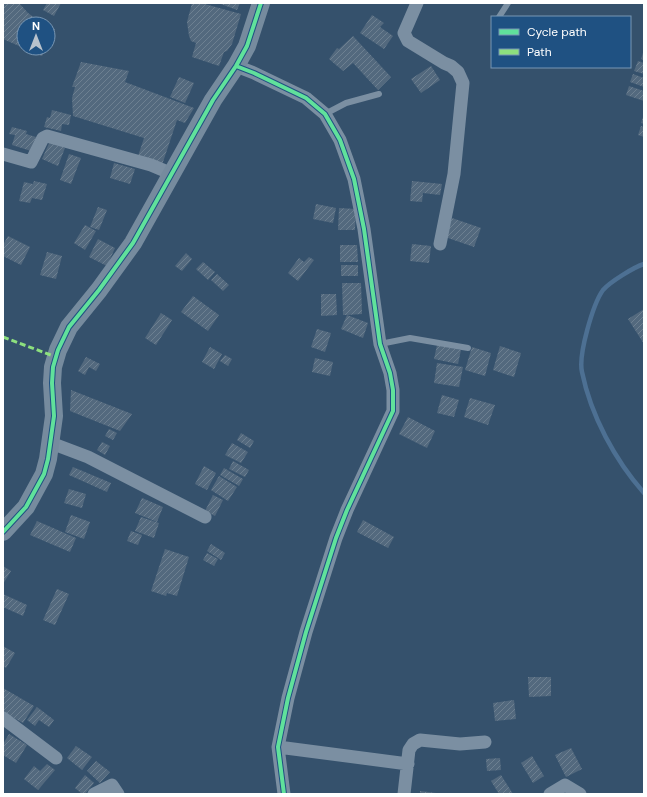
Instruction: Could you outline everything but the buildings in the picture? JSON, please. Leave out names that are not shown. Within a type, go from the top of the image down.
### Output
[{"type":"street","points":[[6,525],[26,507],[44,474],[51,443],[54,416],[52,383],[58,350],[69,327],[99,290],[133,243],[170,173],[247,46],[261,3]]},
{"type":"street","points":[[417,3],[404,33],[408,41],[451,66],[458,72],[463,83],[454,174],[440,244]]},
{"type":"street","points":[[236,66],[306,98],[325,114],[340,140],[354,178],[364,229],[380,344],[390,373],[393,390],[393,411],[347,510],[336,538],[306,632],[283,718],[278,746],[284,794]]},
{"type":"street","points":[[3,154],[31,162],[43,138],[48,136],[151,164],[170,173]]},
{"type":"street","points":[[51,443],[88,457],[205,517]]},
{"type":"street","points":[[3,718],[56,758]]},
{"type":"street","points":[[404,794],[410,750],[413,744],[420,740],[460,744],[485,742]]},
{"type":"street","points":[[278,746],[408,764]]},
{"type":"street","points":[[94,794],[112,785],[118,794]]},
{"type":"street","points":[[550,794],[565,785],[580,794]]},
{"type":"lane","points":[[500,16],[508,3]]},
{"type":"lane","points":[[325,114],[346,103],[379,94]]},
{"type":"lane","points":[[380,344],[410,338],[468,348]]},
{"type":"waterway","points":[[644,264],[622,275],[603,290],[595,306],[587,330],[581,364],[591,405],[598,421],[614,452],[633,480],[644,493]]},
{"type":"marked path","points":[[3,337],[56,357]]},
{"type":"cycle path","points":[[3,532],[26,507],[44,474],[48,459],[54,416],[52,383],[53,367],[58,350],[69,327],[99,290],[133,243],[213,100],[236,66],[247,46],[261,3]]},
{"type":"cycle path","points":[[236,66],[306,98],[325,114],[340,140],[354,179],[364,229],[380,344],[390,373],[393,390],[393,411],[347,510],[336,538],[306,632],[288,698],[278,747],[284,794]]}]
